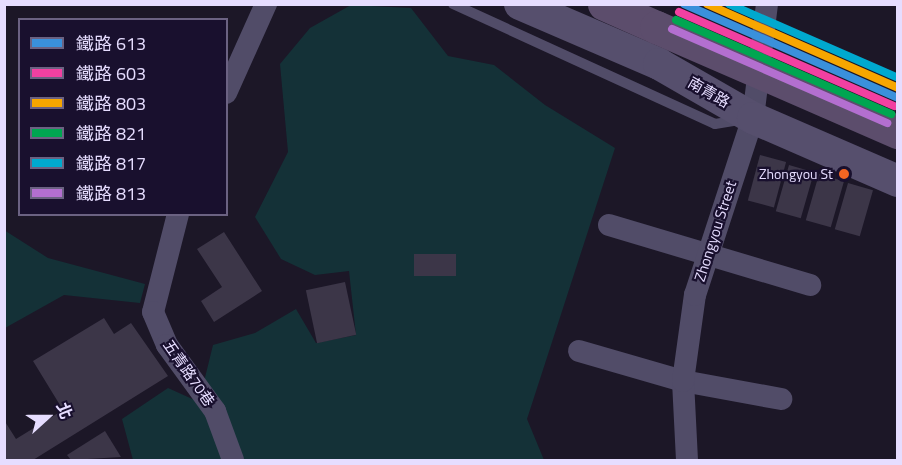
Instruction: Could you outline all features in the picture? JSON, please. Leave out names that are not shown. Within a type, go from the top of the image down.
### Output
[{"type":"main road","name":"南青路","points":[[520,4],[700,86],[753,118],[897,181]]},
{"type":"main road","points":[[604,4],[897,132]]},
{"type":"main road","points":[[700,86],[761,64]]},
{"type":"street","name":"Zhongyou Street","points":[[687,460],[683,381],[705,256],[753,118],[767,4]]},
{"type":"street","points":[[228,88],[264,5]]},
{"type":"street","name":"五青路70巷","points":[[177,216],[153,312],[167,345],[215,411],[233,460]]},
{"type":"street","points":[[609,225],[705,256],[810,285]]},
{"type":"street","points":[[579,351],[683,381],[781,399]]},
{"type":"lane","points":[[453,4],[715,124],[753,118]]},
{"type":"green space","points":[[351,5],[411,8],[448,56],[494,65],[545,105],[615,148],[527,419],[544,460],[133,460],[122,419],[168,388],[199,402],[213,345],[255,333],[296,309],[316,343],[356,335],[349,271],[315,275],[281,259],[255,217],[288,152],[280,64],[310,28]]},
{"type":"green space","points":[[4,230],[48,258],[145,284],[140,303],[64,295],[5,328]]},
{"type":"building","points":[[760,155],[786,162],[774,207],[748,200]]},
{"type":"building","points":[[789,165],[814,172],[801,218],[776,211]]},
{"type":"building","points":[[819,174],[844,181],[831,227],[806,220]]},
{"type":"building","points":[[848,183],[873,190],[860,236],[835,229]]},
{"type":"building","points":[[224,232],[262,291],[214,322],[201,301],[222,287],[197,249]]},
{"type":"building","points":[[414,254],[456,254],[456,276],[414,276]]},
{"type":"building","points":[[345,282],[356,335],[317,343],[306,290]]},
{"type":"building","points":[[104,318],[114,334],[131,323],[168,376],[33,460],[4,460],[4,420],[16,439],[63,410],[33,361]]},
{"type":"building","points":[[105,431],[121,457],[71,460],[67,455]]},
{"type":"rail line","name":"613","points":[[684,4],[898,98]]},
{"type":"rail line","name":"803","points":[[707,4],[898,88]]},
{"type":"rail line","name":"817","points":[[729,4],[898,78]]},
{"type":"rail line","name":"603","points":[[679,12],[894,106]]},
{"type":"rail line","name":"821","points":[[676,20],[891,114]]},
{"type":"rail line","name":"813","points":[[672,29],[887,123]]},
{"type":"place","name":"Zhongyou St","points":[[844,174]]}]
